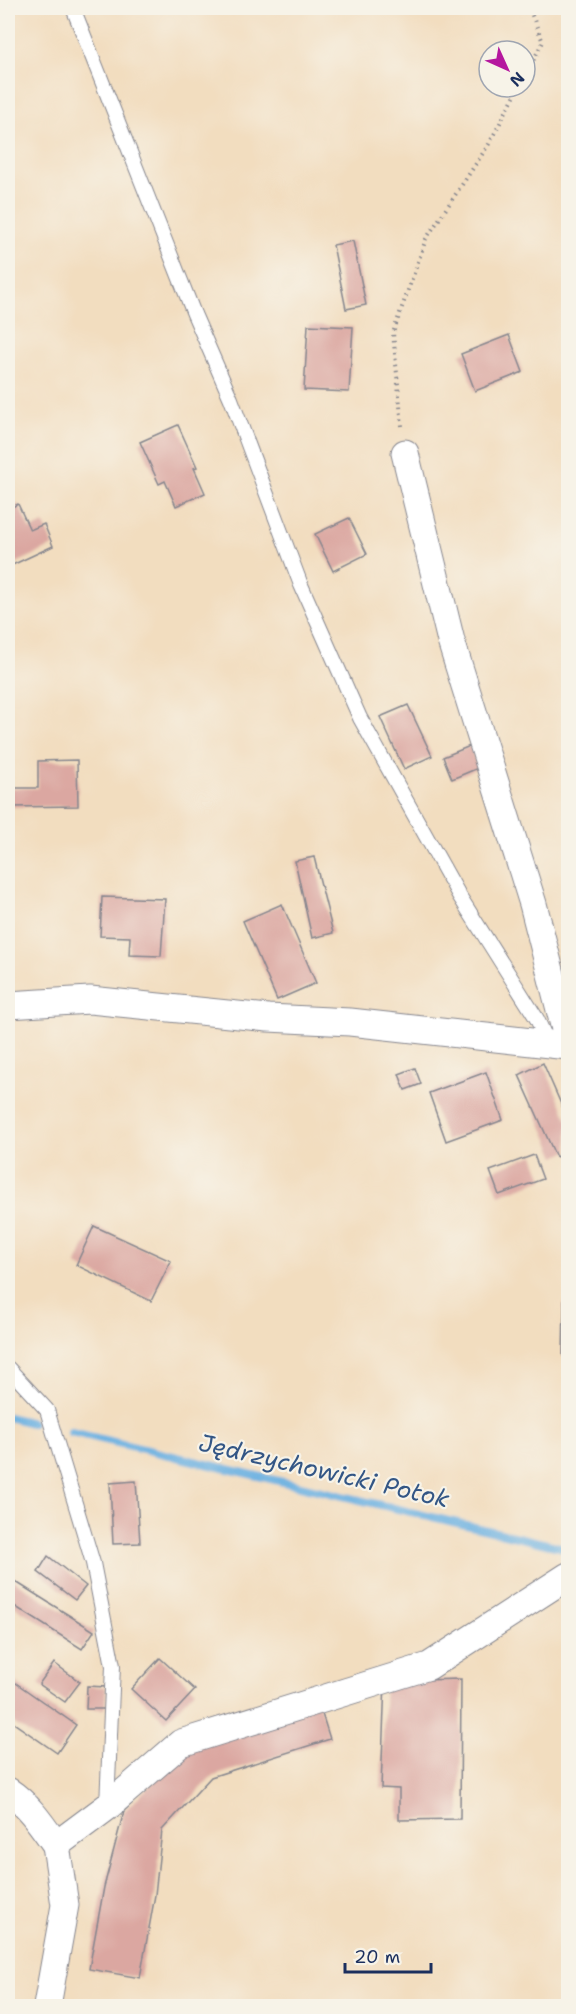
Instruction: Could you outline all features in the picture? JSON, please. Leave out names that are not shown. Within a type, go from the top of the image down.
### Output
[{"type":"street","points":[[8,1005],[90,1000],[268,1018],[350,1022],[562,1044],[533,904],[451,641],[405,453]]},
{"type":"street","points":[[56,1845],[107,1807],[181,1743],[429,1666],[568,1576]]},
{"type":"street","points":[[8,1791],[19,1798],[42,1824],[56,1845],[65,1905],[47,2007]]},
{"type":"lane","points":[[73,8],[194,314],[231,399],[301,585],[360,718],[460,897],[537,1019],[562,1044]]},
{"type":"lane","points":[[8,1368],[47,1410],[93,1563],[113,1666],[107,1807]]},
{"type":"path","points":[[529,8],[543,42],[537,53]]},
{"type":"path","points":[[405,453],[393,333],[426,239],[489,144],[513,99]]},
{"type":"building","points":[[353,241],[366,305],[346,309],[333,245]]},
{"type":"building","points":[[308,325],[353,327],[349,392],[304,390]]},
{"type":"building","points":[[509,335],[523,372],[475,391],[461,354]]},
{"type":"building","points":[[178,425],[197,467],[194,468],[205,493],[176,506],[165,481],[159,484],[140,442]]},
{"type":"building","points":[[18,504],[30,530],[44,524],[53,546],[8,567],[8,509]]},
{"type":"building","points":[[349,518],[367,554],[333,571],[315,534]]},
{"type":"building","points":[[408,705],[432,756],[404,769],[380,717]]},
{"type":"building","points":[[470,746],[478,768],[452,779],[443,757]]},
{"type":"building","points":[[77,760],[78,806],[9,807],[9,788],[38,788],[38,761]]},
{"type":"building","points":[[314,857],[333,933],[312,938],[295,861]]},
{"type":"building","points":[[102,897],[165,899],[161,956],[129,955],[130,937],[100,936]]},
{"type":"building","points":[[282,904],[316,983],[277,1000],[243,921]]},
{"type":"building","points":[[543,1063],[568,1120],[568,1151],[556,1157],[519,1075]]},
{"type":"building","points":[[415,1068],[421,1084],[405,1090],[399,1074]]},
{"type":"building","points":[[486,1072],[503,1120],[446,1141],[429,1093]]},
{"type":"building","points":[[534,1155],[543,1179],[499,1195],[490,1171]]},
{"type":"building","points":[[94,1226],[171,1261],[151,1301],[76,1265]]},
{"type":"building","points":[[564,1301],[568,1301],[568,1356],[563,1356]]},
{"type":"building","points":[[136,1481],[140,1543],[113,1544],[110,1483]]},
{"type":"building","points":[[48,1556],[86,1586],[75,1600],[38,1572]]},
{"type":"building","points":[[8,1577],[94,1631],[82,1649],[8,1602]]},
{"type":"building","points":[[160,1658],[195,1690],[166,1721],[131,1689]]},
{"type":"building","points":[[54,1663],[80,1682],[65,1702],[39,1684]]},
{"type":"building","points":[[461,1679],[460,1819],[399,1820],[399,1789],[381,1788],[385,1681]]},
{"type":"building","points":[[13,1681],[76,1725],[57,1753],[8,1719],[8,1689]]},
{"type":"building","points":[[87,1686],[106,1687],[105,1709],[86,1709]]},
{"type":"building","points":[[318,1701],[330,1739],[211,1777],[162,1830],[155,1895],[140,1978],[89,1969],[104,1887],[124,1811],[194,1743]]},
{"type":"waterway","name":"Jędrzychowicki Potok","points":[[8,1417],[32,1423]]},
{"type":"waterway","name":"Jędrzychowicki Potok","points":[[71,1432],[568,1549]]}]
